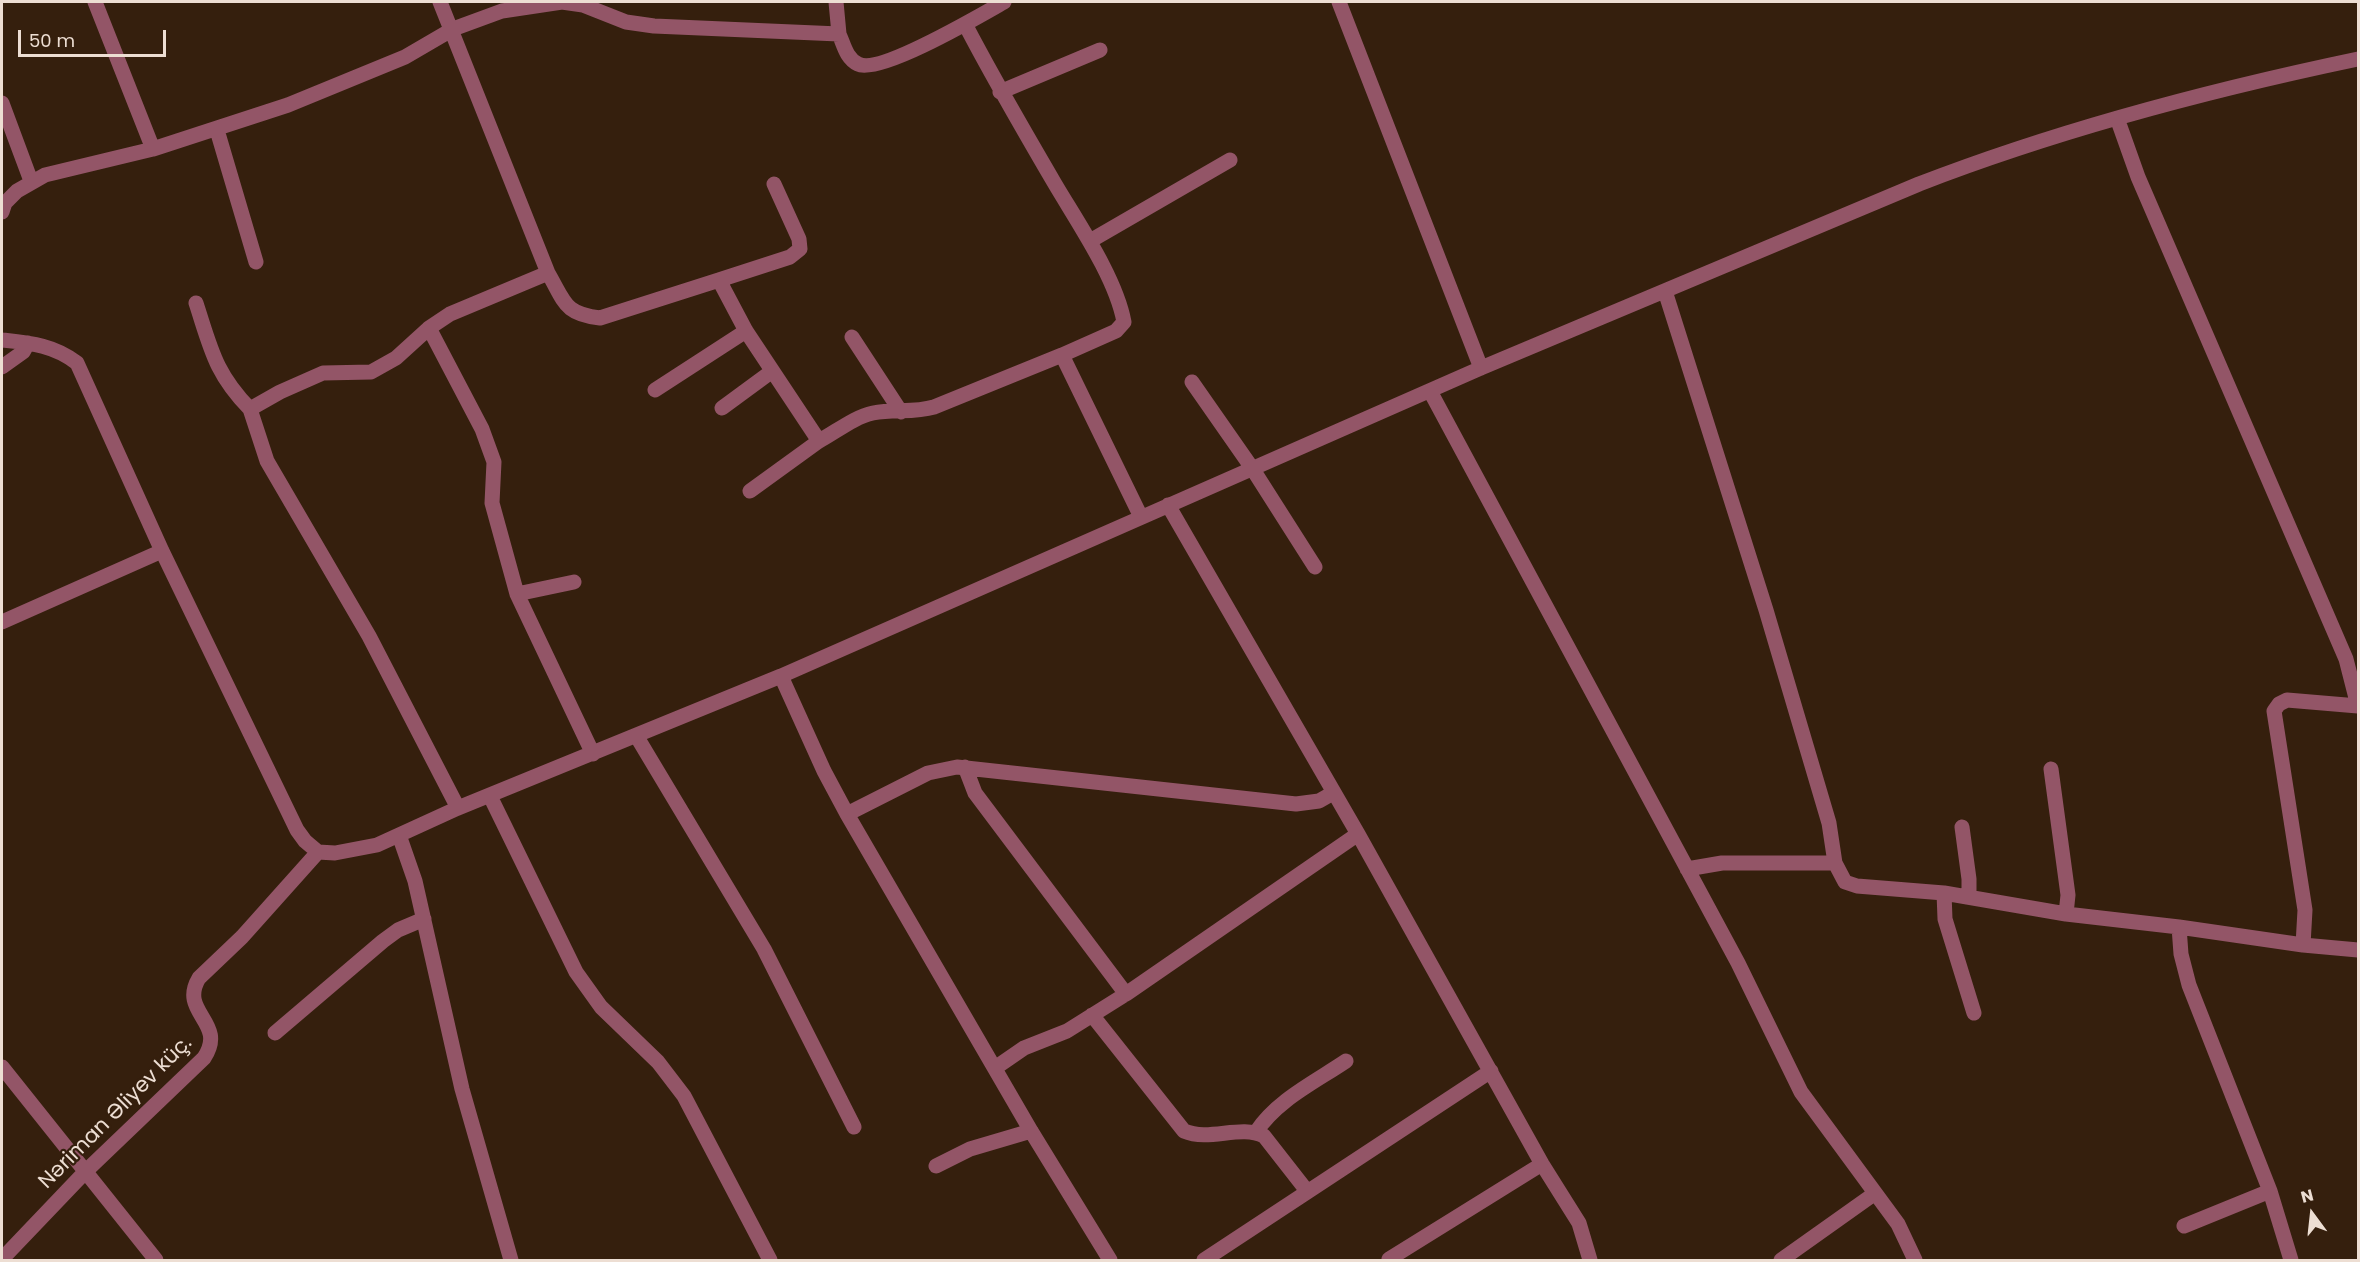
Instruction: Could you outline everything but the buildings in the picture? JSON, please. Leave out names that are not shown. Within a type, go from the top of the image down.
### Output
[{"type":"street","points":[[94,2],[153,149]]},
{"type":"street","points":[[440,2],[453,29],[548,273],[567,306],[580,316],[600,318],[790,257],[800,249],[799,239],[774,184]]},
{"type":"street","points":[[2,212],[5,203],[17,191],[45,175],[153,149],[217,130],[405,57],[453,29],[502,10],[539,2],[583,5],[626,22],[654,26],[839,34]]},
{"type":"street","points":[[836,2],[839,34],[848,56],[859,65],[872,66],[898,57],[1004,2]]},
{"type":"street","points":[[1338,2],[1481,368]]},
{"type":"street","points":[[750,491],[819,441],[862,417],[875,413],[901,412],[934,406],[1062,355],[1116,331],[1124,322],[1122,308],[1090,242],[1000,92],[965,24]]},
{"type":"street","points":[[1000,92],[1100,50]]},
{"type":"street","points":[[2,340],[28,343],[65,354],[77,363],[162,551],[286,809],[305,841],[318,852],[335,853],[377,845],[458,808],[780,676],[1481,368],[1984,159],[2117,118],[2288,74],[2358,59]]},
{"type":"street","points":[[2,103],[31,181]]},
{"type":"street","points":[[2117,118],[2138,177],[2235,398],[2346,659],[2353,681],[2358,706],[2287,700],[2279,704],[2274,711],[2305,910],[2303,945]]},
{"type":"street","points":[[217,130],[255,262]]},
{"type":"street","points":[[1090,242],[1230,160]]},
{"type":"street","points":[[250,409],[280,392],[323,373],[371,372],[396,358],[429,328],[450,314],[548,273]]},
{"type":"street","points":[[719,280],[771,372],[819,441]]},
{"type":"street","points":[[1665,291],[1763,599],[1830,823],[1835,863],[1845,882],[1944,893],[2066,914],[2358,950]]},
{"type":"street","points":[[196,303],[217,365],[229,387],[250,409],[267,461],[369,636],[458,808]]},
{"type":"street","points":[[429,328],[482,429],[494,462],[492,503],[517,594],[593,754]]},
{"type":"street","points":[[655,390],[746,331]]},
{"type":"street","points":[[852,337],[901,412]]},
{"type":"street","points":[[2,367],[23,352],[28,343]]},
{"type":"street","points":[[1062,355],[1141,517]]},
{"type":"street","points":[[722,408],[771,372]]},
{"type":"street","points":[[1192,382],[1252,468],[1315,567]]},
{"type":"street","points":[[1430,391],[1738,963],[1801,1092],[1898,1224],[1915,1260]]},
{"type":"street","points":[[1168,505],[1358,834],[1542,1164],[1579,1223],[1590,1260]]},
{"type":"street","points":[[2,622],[162,551]]},
{"type":"street","points":[[517,594],[574,582]]},
{"type":"street","points":[[780,676],[824,771],[847,814],[1031,1131],[1110,1260]]},
{"type":"street","points":[[637,736],[764,949],[854,1127]]},
{"type":"street","points":[[847,814],[928,773],[942,768],[965,767],[1296,804],[1319,801],[1333,793]]},
{"type":"street","points":[[965,767],[975,793],[1126,994]]},
{"type":"street","points":[[2051,769],[2068,896],[2066,914]]},
{"type":"street","points":[[490,796],[576,972],[601,1007],[658,1062],[684,1096],[770,1260]]},
{"type":"street","points":[[1962,827],[1970,879],[1969,897]]},
{"type":"street","points":[[995,1068],[1024,1047],[1067,1031],[1126,994],[1358,834]]},
{"type":"street","points":[[399,835],[416,881],[462,1089],[511,1260]]},
{"type":"street","name":"Nəriman Əliyev küç.","points":[[2,1259],[86,1171],[204,1058],[211,1048],[213,1039],[194,1005],[192,994],[194,986],[199,978],[242,937],[318,852]]},
{"type":"street","points":[[1687,869],[1722,863],[1835,863]]},
{"type":"street","points":[[1944,893],[1945,919],[1974,1013]]},
{"type":"street","points":[[275,1034],[383,941],[398,930],[424,919]]},
{"type":"street","points":[[2179,927],[2181,954],[2190,985],[2270,1191],[2291,1260]]},
{"type":"street","points":[[1092,1015],[1184,1131],[1194,1135],[1208,1136],[1256,1132],[1264,1136],[1307,1191]]},
{"type":"street","points":[[1256,1132],[1266,1117],[1346,1061]]},
{"type":"street","points":[[2,1066],[156,1260]]},
{"type":"street","points":[[1204,1260],[1491,1071]]},
{"type":"street","points":[[936,1166],[970,1149],[1031,1131]]},
{"type":"street","points":[[1389,1259],[1542,1164]]},
{"type":"street","points":[[2184,1226],[2270,1191]]},
{"type":"street","points":[[1781,1260],[1874,1194]]}]
